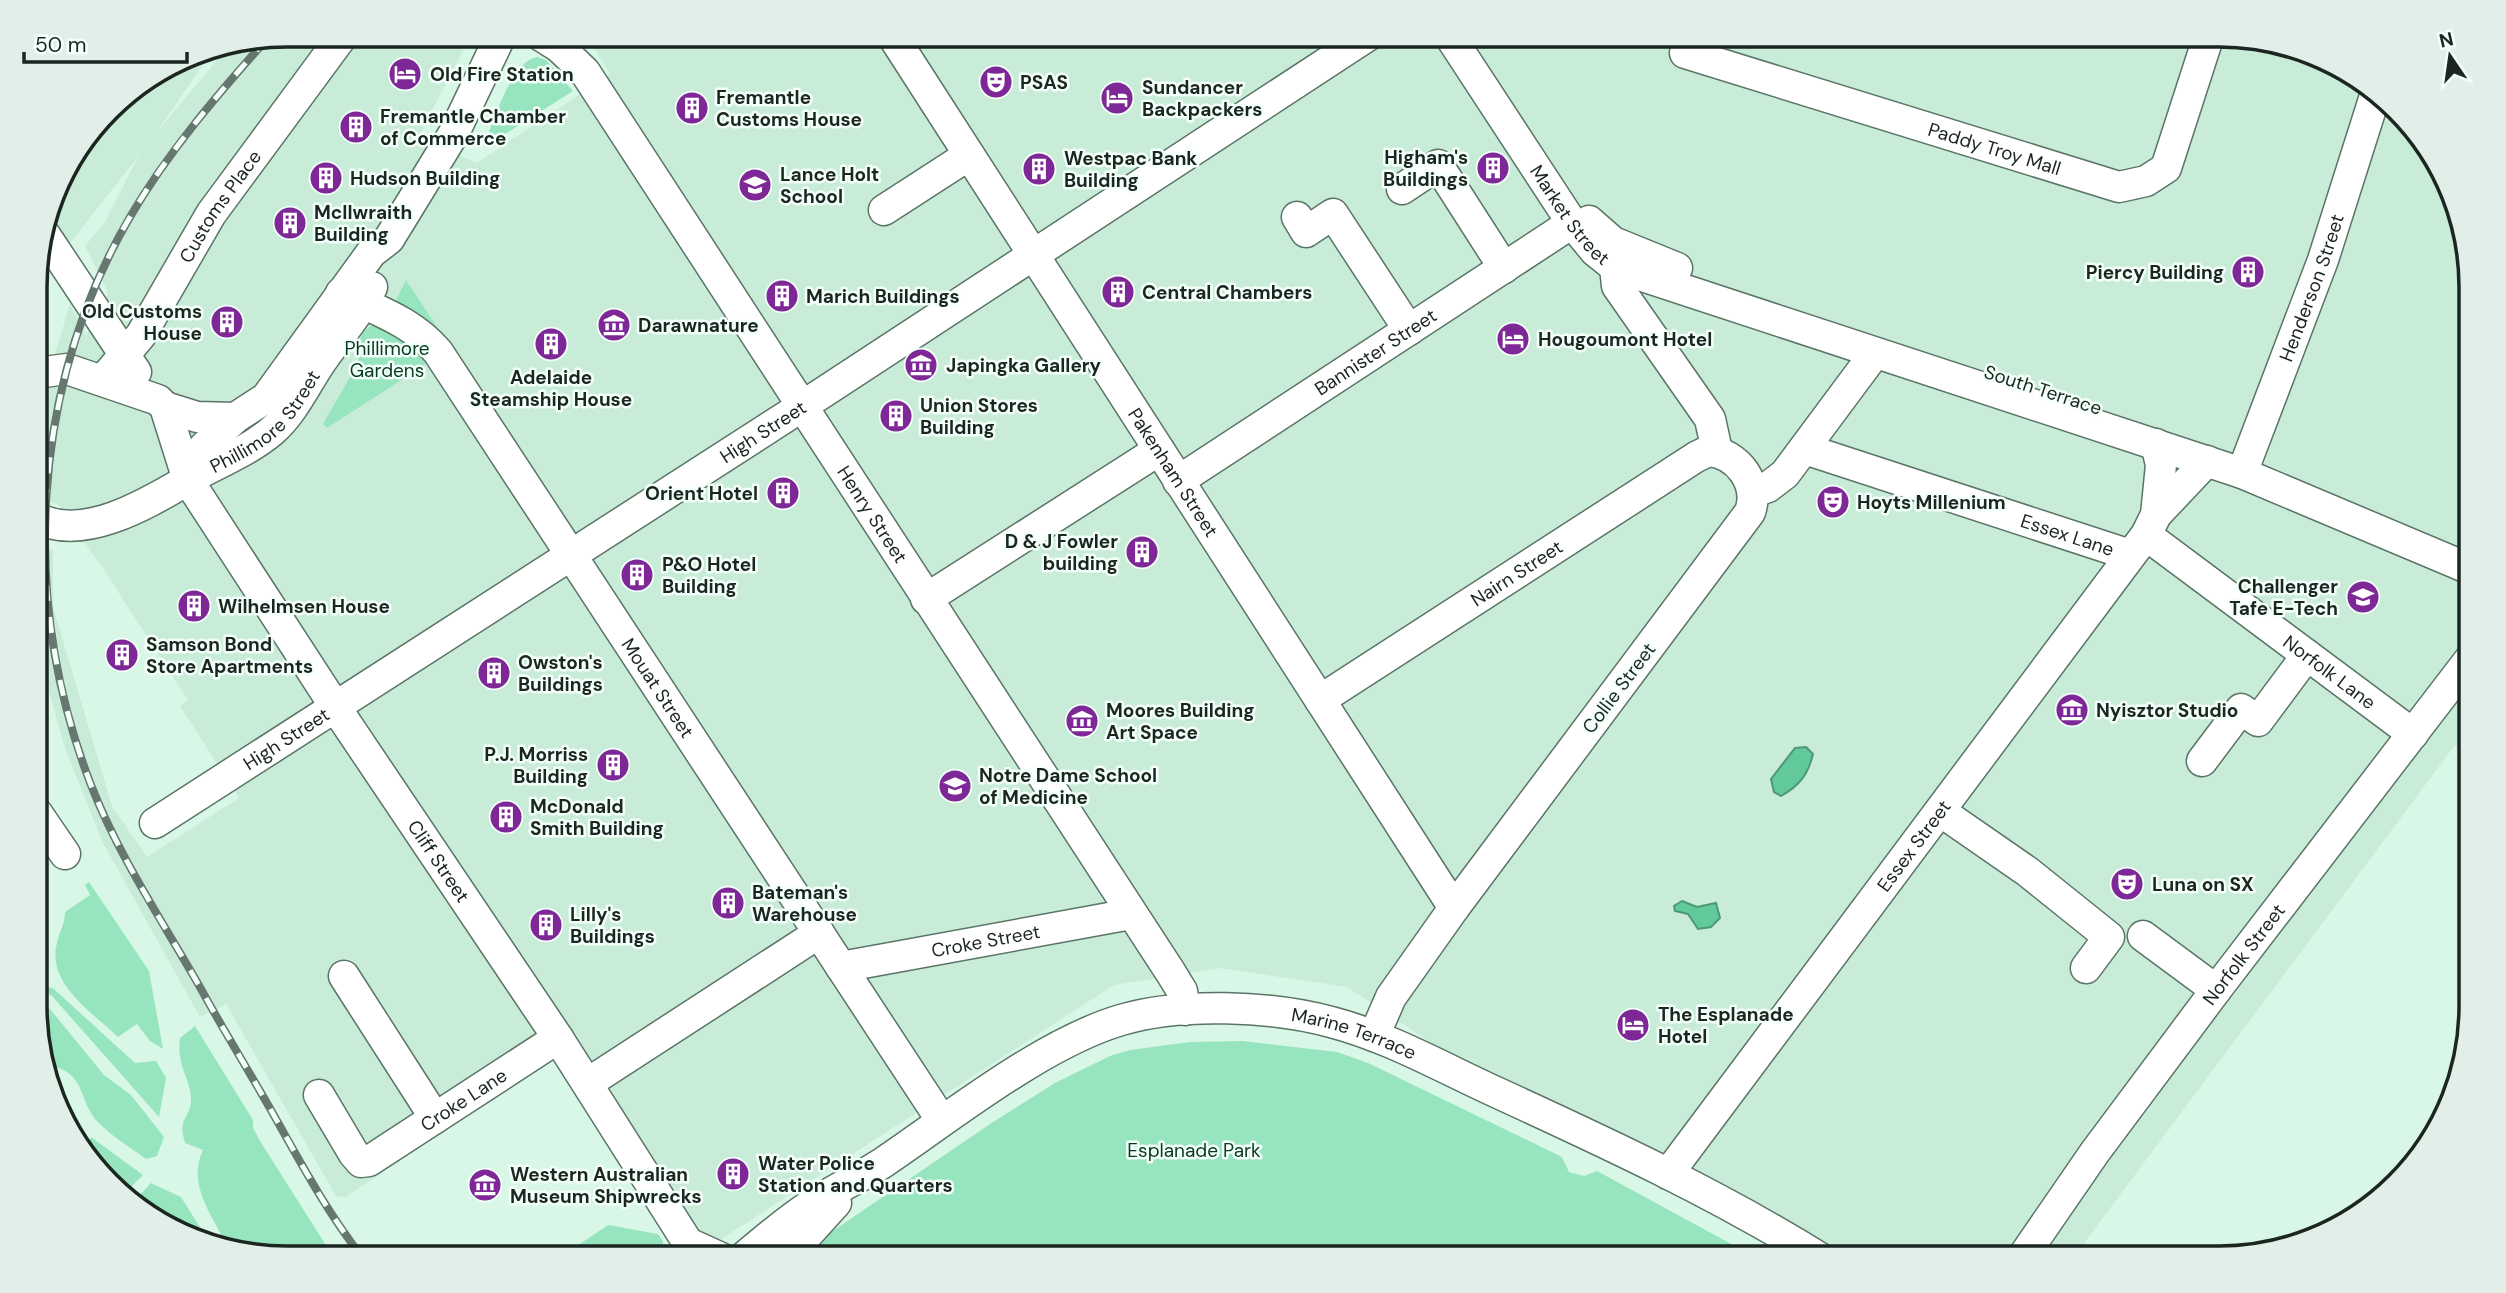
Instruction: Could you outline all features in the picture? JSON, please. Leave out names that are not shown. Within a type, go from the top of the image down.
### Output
[{"type":"street","name":"Customs Place","points":[[103,380],[141,335],[211,214],[334,47]]},
{"type":"street","name":"Phillimore Street","points":[[48,523],[66,525],[118,517],[237,456],[286,416],[353,299],[371,253],[389,239],[454,133],[495,47]]},
{"type":"street","name":"Henry Street","points":[[559,47],[585,72],[1182,990],[1185,1010]]},
{"type":"street","name":"Pakenham Street","points":[[900,47],[1454,908]]},
{"type":"street","name":"High Street","points":[[155,823],[801,407],[1032,253],[1350,47]]},
{"type":"street","name":"Market Street","points":[[1457,47],[1572,223],[1595,251],[1614,254]]},
{"type":"street","name":"Market Street","points":[[1477,47],[1580,210],[1614,254],[1617,286],[1710,419],[1717,451]]},
{"type":"street","name":"Paddy Troy Mall","points":[[1685,53],[2119,187],[2146,181],[2166,168],[2206,47]]},
{"type":"street","name":"Henderson Street","points":[[2245,466],[2323,260],[2373,103]]},
{"type":"street","points":[[884,210],[969,155]]},
{"type":"street","points":[[1402,189],[1438,165],[1504,268]]},
{"type":"street","points":[[1297,217],[1306,232],[1333,214],[1409,330]]},
{"type":"street","name":"Bannister Street","points":[[1178,481],[1572,223]]},
{"type":"street","points":[[51,245],[124,357],[161,404]]},
{"type":"street","name":"South Terrace","points":[[1614,254],[1875,353],[2207,461],[2245,466],[2459,564]]},
{"type":"street","name":"South Terrace","points":[[1614,254],[1646,258],[2459,542]]},
{"type":"street","name":"Phillimore Street","points":[[188,480],[204,447],[235,418],[266,398],[353,299]]},
{"type":"street","name":"Mouat Street","points":[[353,299],[405,322],[421,332],[438,352],[942,1121]]},
{"type":"street","points":[[1717,451],[1730,457],[1740,467],[1754,492],[1768,488],[1785,474],[1805,449],[1875,353]]},
{"type":"street","name":"Phillimore Street","points":[[48,372],[68,369],[197,416],[235,418]]},
{"type":"street","name":"Phillimore Street","points":[[161,404],[188,480]]},
{"type":"street","points":[[2144,535],[2161,465],[2157,444]]},
{"type":"street","name":"Essex Lane","points":[[1805,449],[2144,535]]},
{"type":"street","points":[[926,599],[1159,450]]},
{"type":"street","name":"Nairn Street","points":[[1320,700],[1696,457],[1708,451],[1717,451]]},
{"type":"street","name":"Essex Street","points":[[1668,1174],[2144,535],[2207,461]]},
{"type":"street","name":"Cliff Street","points":[[188,480],[588,1083],[687,1246]]},
{"type":"street","name":"Collie Street","points":[[1374,1036],[1391,998],[1454,908],[1750,512],[1754,492]]},
{"type":"street","name":"Norfolk Lane","points":[[2144,535],[2413,734]]},
{"type":"street","points":[[2202,761],[2241,709],[2258,721],[2307,655]]},
{"type":"street","name":"Norfolk Street","points":[[2030,1245],[2095,1152],[2459,673]]},
{"type":"street","points":[[1940,811],[2017,864],[2109,937],[2085,968]]},
{"type":"street","points":[[47,828],[65,854]]},
{"type":"street","name":"Croke Street","points":[[841,967],[1131,914]]},
{"type":"street","points":[[588,1083],[819,933]]},
{"type":"street","points":[[2143,936],[2217,990]]},
{"type":"street","points":[[344,976],[435,1118]]},
{"type":"street","name":"Marine Terrace","points":[[759,1246],[813,1204],[881,1164],[942,1121],[1050,1052],[1088,1033],[1142,1015],[1185,1010],[1260,1012],[1329,1021],[1374,1036],[1668,1174],[1797,1245]]},
{"type":"street","name":"Croke Lane","points":[[318,1095],[354,1154],[361,1162],[369,1161],[558,1038]]},
{"type":"street","name":"Marine Terrace","points":[[798,1246],[821,1216],[881,1164]]},
{"type":"shaded area","points":[[287,47],[457,47],[463,50],[418,138],[477,163],[610,74],[593,47],[2219,47],[2250,49],[2296,60],[2325,72],[2352,88],[2389,117],[2427,167],[2441,195],[2451,225],[2459,287],[2459,748],[2455,745],[2083,1245],[1794,1245],[1580,1142],[1347,987],[1221,968],[1114,985],[711,1246],[684,1246],[557,1054],[346,1197],[336,1196],[226,1004],[200,1017],[103,843],[66,751],[47,687],[48,551],[53,550],[53,607],[112,806],[147,857],[239,798],[180,706],[188,700],[59,505],[48,501],[49,383],[77,358],[55,354],[70,304],[86,336],[108,292],[85,246],[105,222],[139,155],[48,272],[52,240],[65,195],[88,154],[117,117],[167,79],[205,62],[156,133],[219,58],[256,49]]},
{"type":"shaded area","points":[[1806,747],[1813,754],[1802,779],[1781,796],[1774,792],[1771,779],[1795,748]]},
{"type":"shaded area","points":[[1682,901],[1697,907],[1716,903],[1720,918],[1711,927],[1698,929],[1688,914],[1675,911],[1674,906]]},
{"type":"green space","points":[[537,57],[546,60],[573,91],[496,140],[488,135],[506,90],[520,68]]},
{"type":"green space","points":[[406,280],[452,350],[394,304]]},
{"type":"green space","name":"Phillimore Gardens","points":[[371,326],[396,334],[416,350],[426,364],[327,428],[323,424],[358,360],[362,335]]},
{"type":"green space","points":[[89,882],[149,971],[163,1049],[150,1041],[137,1024],[118,1037],[74,996],[58,971],[55,958],[65,912],[90,895],[85,885]]},
{"type":"green space","points":[[47,986],[54,989],[135,1063],[156,1061],[166,1078],[159,1117],[52,996],[47,994]]},
{"type":"green space","points":[[47,1008],[104,1075],[131,1095],[164,1137],[157,1156],[146,1159],[109,1132],[91,1113],[76,1080],[55,1066]]},
{"type":"green space","points":[[195,1026],[253,1120],[253,1128],[260,1141],[326,1246],[256,1244],[222,1237],[199,1186],[199,1162],[203,1150],[185,1143],[183,1135],[182,1128],[189,1112],[191,1093],[180,1057],[180,1038]]},
{"type":"green space","name":"Esplanade Park","points":[[1243,1041],[1337,1052],[1368,1063],[1562,1157],[1569,1172],[1584,1176],[1597,1171],[1734,1245],[817,1246],[824,1237],[1055,1083],[1110,1056],[1130,1050],[1190,1042]]},
{"type":"green space","points":[[91,1137],[143,1175],[131,1187],[117,1176],[89,1141]]},
{"type":"green space","points":[[151,1183],[181,1197],[202,1230],[181,1221],[140,1195]]},
{"type":"green space","points":[[608,1225],[658,1234],[663,1241],[662,1246],[577,1246]]},
{"type":"railway","points":[[48,482],[55,423],[72,352],[97,283],[130,217],[160,170],[259,49]]},
{"type":"railway","points":[[48,586],[53,643],[68,715],[102,812],[142,889],[306,1173],[354,1246]]},
{"type":"place","name":"Old Fire Station","points":[[405,74]]},
{"type":"place","name":"PSAS","points":[[996,82]]},
{"type":"place","name":"Sundancer Backpackers","points":[[1117,98]]},
{"type":"place","name":"Fremantle Customs House","points":[[692,108]]},
{"type":"place","name":"Fremantle Chamber of Commerce","points":[[356,127]]},
{"type":"place","name":"Higham's Buildings","points":[[1493,168]]},
{"type":"place","name":"Westpac Bank Building","points":[[1039,169]]},
{"type":"place","name":"Hudson Building","points":[[326,178]]},
{"type":"place","name":"Lance Holt School","points":[[755,185]]},
{"type":"place","name":"McIlwraith Building","points":[[290,223]]},
{"type":"place","name":"Piercy Building","points":[[2248,272]]},
{"type":"place","name":"Central Chambers","points":[[1118,292]]},
{"type":"place","name":"Marich Buildings","points":[[782,296]]},
{"type":"place","name":"Old Customs House","points":[[227,322]]},
{"type":"place","name":"Darawnature","points":[[614,325]]},
{"type":"place","name":"Hougoumont Hotel","points":[[1513,339]]},
{"type":"place","name":"Adelaide Steamship House","points":[[551,344]]},
{"type":"place","name":"Japingka Gallery","points":[[921,365]]},
{"type":"place","name":"Union Stores Building","points":[[896,416]]},
{"type":"place","name":"Orient Hotel","points":[[783,493]]},
{"type":"place","name":"Hoyts Millenium","points":[[1833,502]]},
{"type":"place","name":"D & J Fowler building","points":[[1142,552]]},
{"type":"place","name":"P&O Hotel Building","points":[[637,575]]},
{"type":"place","name":"Challenger Tafe E-Tech","points":[[2363,597]]},
{"type":"place","name":"Wilhelmsen House","points":[[194,606]]},
{"type":"place","name":"Samson Bond Store Apartments","points":[[122,655]]},
{"type":"place","name":"Owston's Buildings","points":[[494,673]]},
{"type":"place","name":"Nyisztor Studio","points":[[2072,710]]},
{"type":"place","name":"Moores Building Art Space","points":[[1082,721]]},
{"type":"place","name":"P.J. Morriss Building","points":[[613,765]]},
{"type":"place","name":"Notre Dame School of Medicine","points":[[955,786]]},
{"type":"place","name":"McDonald Smith Building","points":[[506,817]]},
{"type":"place","name":"Luna on SX","points":[[2127,884]]},
{"type":"place","name":"Bateman's Warehouse","points":[[728,903]]},
{"type":"place","name":"Lilly's Buildings","points":[[546,925]]},
{"type":"place","name":"The Esplanade Hotel","points":[[1633,1025]]},
{"type":"place","name":"Water Police Station and Quarters","points":[[733,1174]]},
{"type":"place","name":"Western Australian Museum Shipwrecks","points":[[485,1185]]}]
